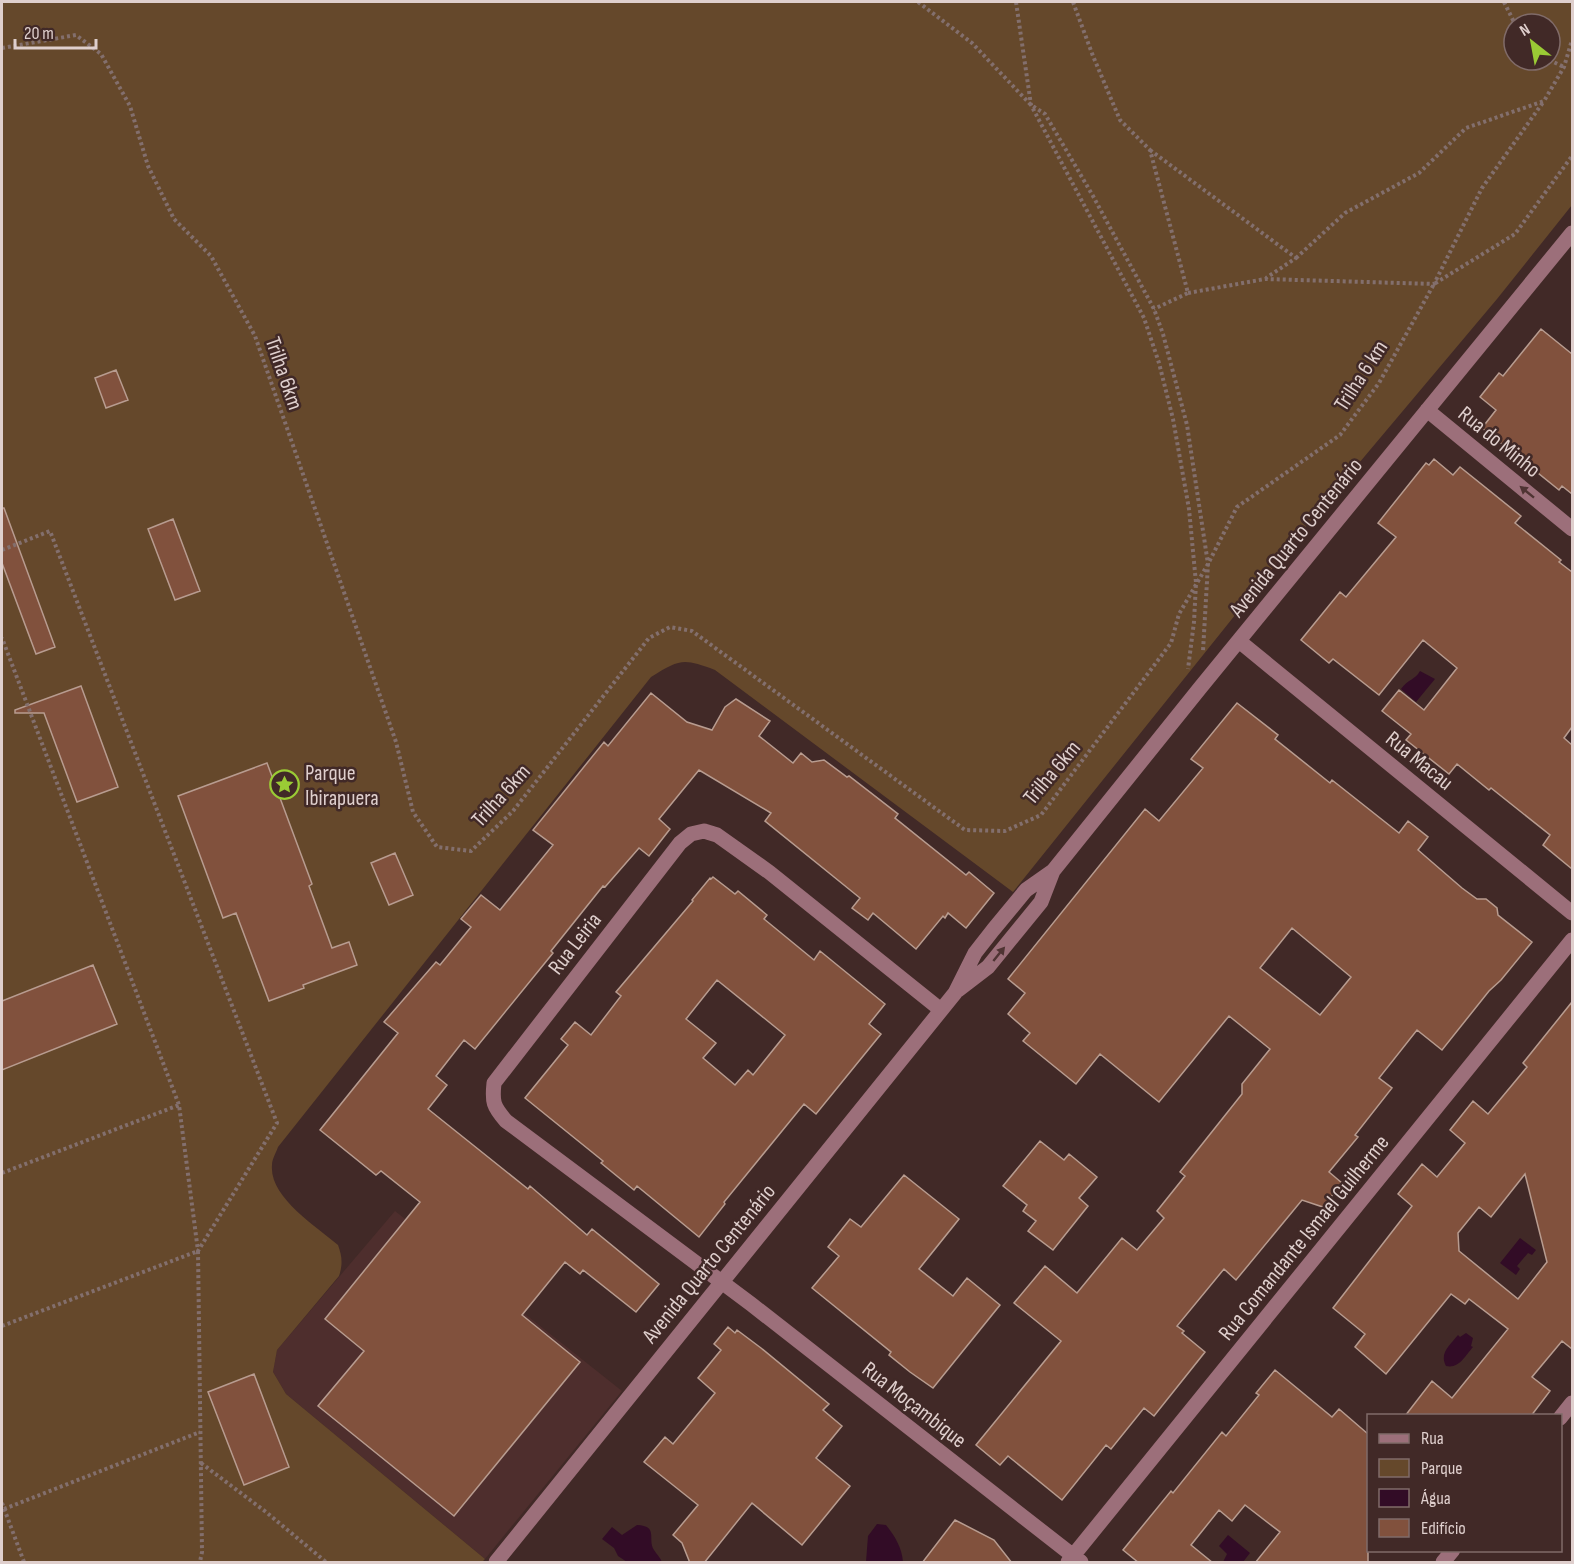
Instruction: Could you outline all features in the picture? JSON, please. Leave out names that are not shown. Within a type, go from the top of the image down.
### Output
[{"type":"street","name":"Avenida Quarto Centenário","points":[[496,1563],[955,993],[981,945],[1026,890],[1053,871],[1572,233]]},
{"type":"street","name":"Rua do Minho","points":[[1427,410],[1572,529]]},
{"type":"street","name":"Rua Macau","points":[[1239,641],[1572,914]]},
{"type":"street","name":"Rua Leiria","points":[[722,1281],[506,1121],[496,1109],[493,1098],[494,1083],[680,843],[691,834],[704,831],[717,835],[769,872],[941,1010]]},
{"type":"street","name":"Rua Comandante Ismael Guilherme","points":[[1074,1560],[1572,940]]},
{"type":"street","name":"Rua Moçambique","points":[[722,1281],[1074,1560]]},
{"type":"street","points":[[1562,1416],[1572,1403]]},
{"type":"path","points":[[918,2],[972,43],[1031,105],[1046,114],[1154,309],[1163,334],[1187,425],[1208,564],[1200,688]]},
{"type":"path","points":[[1016,2],[1031,105],[1144,318],[1159,363],[1173,419],[1189,508],[1196,583],[1187,677],[1200,688]]},
{"type":"path","points":[[1073,2],[1120,120],[1150,150],[1296,258]]},
{"type":"path","name":"Trilha 6km","points":[[2,48],[76,35],[101,54],[130,106],[148,166],[174,219],[211,255],[255,336],[396,742],[413,812],[437,847],[471,851],[513,811],[649,638],[670,627],[692,631],[965,830],[1005,831],[1041,815],[1171,643],[1179,614]]},
{"type":"path","points":[[1154,309],[1188,293],[1265,279],[1434,284],[1482,188],[1544,102],[1564,67],[1572,40]]},
{"type":"path","points":[[1265,279],[1296,258],[1345,213],[1419,172],[1466,128],[1544,102]]},
{"type":"path","points":[[1150,150],[1188,293]]},
{"type":"path","name":"Trilha 6 km","points":[[1179,614],[1237,507],[1340,435],[1378,383],[1434,284],[1515,234],[1572,156]]},
{"type":"path","points":[[2,550],[50,531],[277,1123],[198,1251],[2,1326]]},
{"type":"path","points":[[2,638],[179,1105],[198,1251],[202,1552],[200,1563]]},
{"type":"path","points":[[2,1173],[179,1105]]},
{"type":"path","points":[[4,1509],[200,1432]]},
{"type":"path","points":[[201,1462],[266,1512],[326,1563]]},
{"type":"path","points":[[2,1503],[24,1563]]},
{"type":"shaded area","points":[[395,1211],[622,1391],[485,1559],[286,1394],[273,1372],[277,1350]]},
{"type":"green space","name":"Parque Ibirapuera","points":[[2,2],[1572,2],[1572,205],[1497,299],[1317,513],[1013,892],[715,670],[688,662],[676,664],[651,677],[278,1147],[272,1165],[273,1177],[278,1188],[296,1210],[338,1245],[341,1264],[339,1276],[277,1350],[273,1372],[286,1394],[485,1559],[482,1562],[2,1562]]},
{"type":"water","points":[[1420,671],[1435,679],[1416,702],[1401,689]]},
{"type":"water","points":[[1520,1238],[1536,1250],[1532,1255],[1528,1253],[1517,1266],[1520,1269],[1516,1275],[1500,1263]]},
{"type":"water","points":[[1466,1333],[1473,1338],[1471,1346],[1473,1347],[1458,1364],[1446,1366],[1444,1357],[1446,1349],[1458,1335],[1460,1337]]},
{"type":"water","points":[[877,1524],[886,1525],[892,1533],[900,1547],[903,1562],[866,1562],[868,1536]]},
{"type":"water","points":[[637,1525],[650,1530],[652,1546],[662,1562],[627,1562],[602,1539],[612,1527],[622,1535]]},
{"type":"water","points":[[1228,1535],[1250,1553],[1243,1562],[1223,1562],[1227,1554],[1219,1546]]},
{"type":"building","points":[[1541,329],[1572,354],[1572,494],[1562,486],[1559,490],[1482,428],[1496,410],[1480,397],[1499,373],[1503,376]]},
{"type":"building","points":[[116,370],[128,400],[106,408],[95,378]]},
{"type":"building","points":[[1434,459],[1453,475],[1460,467],[1521,516],[1515,523],[1561,560],[1559,562],[1572,572],[1572,727],[1564,738],[1572,745],[1572,869],[1543,845],[1550,835],[1457,764],[1449,774],[1406,740],[1411,734],[1382,711],[1399,690],[1424,710],[1457,668],[1423,640],[1379,695],[1333,659],[1329,663],[1301,640],[1340,592],[1346,597],[1396,537],[1378,523],[1426,463],[1429,465]]},
{"type":"building","points":[[2,508],[4,508],[55,647],[36,654],[2,563]]},
{"type":"building","points":[[173,519],[200,591],[175,600],[148,529]]},
{"type":"building","points":[[81,686],[118,787],[77,802],[44,713],[15,713],[15,710]]},
{"type":"building","points":[[651,693],[687,722],[712,730],[725,707],[736,699],[770,721],[759,736],[793,763],[801,753],[812,762],[824,760],[847,777],[849,776],[898,814],[895,818],[966,875],[969,872],[994,893],[966,928],[948,913],[916,949],[873,913],[868,920],[852,908],[860,898],[765,821],[771,813],[699,770],[659,819],[670,829],[649,856],[639,848],[605,887],[603,886],[551,951],[553,953],[475,1049],[464,1040],[436,1076],[447,1085],[428,1109],[528,1189],[530,1186],[587,1235],[592,1229],[659,1284],[636,1312],[583,1270],[580,1274],[565,1262],[522,1315],[580,1362],[454,1516],[318,1406],[364,1351],[325,1319],[420,1202],[381,1171],[376,1175],[320,1130],[398,1033],[384,1022],[436,962],[440,965],[471,927],[461,919],[481,895],[500,910],[553,845],[533,830],[604,742],[608,746]]},
{"type":"building","points":[[1237,703],[1278,735],[1275,739],[1330,783],[1332,780],[1399,833],[1408,821],[1428,837],[1418,850],[1477,899],[1486,899],[1497,908],[1498,915],[1532,942],[1442,1050],[1417,1030],[1379,1078],[1392,1088],[1355,1135],[1358,1137],[1329,1172],[1342,1183],[1323,1207],[1302,1200],[1236,1280],[1224,1269],[1177,1326],[1205,1352],[1154,1416],[1144,1408],[1111,1449],[1106,1445],[1062,1500],[1008,1456],[1000,1465],[976,1445],[1061,1341],[1014,1303],[1045,1266],[1077,1293],[1122,1238],[1137,1250],[1164,1218],[1157,1211],[1185,1176],[1180,1172],[1242,1094],[1242,1084],[1270,1049],[1229,1016],[1159,1102],[1100,1054],[1076,1084],[1023,1041],[1030,1033],[1008,1014],[1025,993],[1008,979],[1145,809],[1159,821],[1203,768],[1191,759]],"holes":[[[1292,928],[1351,977],[1320,1015],[1260,968]]]},
{"type":"building","points":[[267,763],[312,884],[309,886],[332,948],[349,942],[357,965],[303,985],[304,988],[269,1001],[236,913],[223,918],[178,796]]},
{"type":"building","points":[[395,853],[413,895],[389,905],[371,863]]},
{"type":"building","points":[[713,877],[735,894],[738,891],[767,915],[764,919],[814,960],[820,951],[885,1004],[869,1024],[881,1034],[816,1114],[804,1104],[724,1202],[725,1204],[699,1237],[637,1186],[634,1190],[601,1163],[603,1161],[525,1098],[568,1045],[561,1039],[575,1022],[591,1035],[621,996],[616,992]],"holes":[[[717,980],[785,1035],[753,1075],[748,1070],[735,1085],[703,1058],[716,1043],[686,1019]]]},
{"type":"building","points":[[93,965],[117,1024],[2,1070],[2,1001]]},
{"type":"building","points":[[1572,1002],[1572,1349],[1562,1341],[1532,1377],[1550,1391],[1533,1414],[1407,1414],[1432,1381],[1452,1398],[1508,1329],[1469,1299],[1465,1304],[1451,1294],[1386,1374],[1355,1347],[1365,1334],[1333,1308],[1412,1206],[1398,1194],[1422,1164],[1437,1177],[1465,1143],[1450,1130],[1473,1101],[1488,1114],[1527,1067],[1523,1063]],"holes":[[[1525,1174],[1547,1262],[1518,1299],[1459,1251],[1458,1233],[1479,1207],[1491,1217]]]},
{"type":"building","points":[[1040,1141],[1064,1160],[1069,1154],[1097,1177],[1079,1198],[1088,1206],[1053,1250],[1028,1231],[1036,1221],[1023,1211],[1027,1205],[1003,1186]]},
{"type":"building","points":[[904,1175],[959,1219],[919,1269],[953,1296],[967,1278],[1000,1305],[933,1388],[889,1355],[891,1352],[812,1288],[839,1256],[828,1247],[850,1219],[861,1227]]},
{"type":"building","points":[[728,1327],[735,1333],[737,1330],[761,1348],[829,1404],[823,1410],[842,1426],[816,1458],[850,1486],[802,1545],[752,1503],[704,1563],[690,1563],[682,1543],[673,1535],[698,1505],[644,1462],[665,1437],[673,1444],[715,1393],[698,1378],[721,1350],[714,1344]]},
{"type":"building","points":[[1275,1370],[1332,1417],[1339,1409],[1367,1433],[1368,1563],[1255,1563],[1280,1532],[1245,1505],[1232,1521],[1219,1510],[1191,1545],[1213,1563],[1139,1563],[1123,1550],[1222,1432],[1226,1436],[1259,1395],[1256,1393]]},
{"type":"building","points":[[254,1374],[289,1467],[244,1485],[208,1392]]},
{"type":"building","points":[[955,1520],[994,1540],[1012,1563],[922,1563]]},
{"type":"place","name":"Parque Ibirapuera","points":[[284,785]]}]
